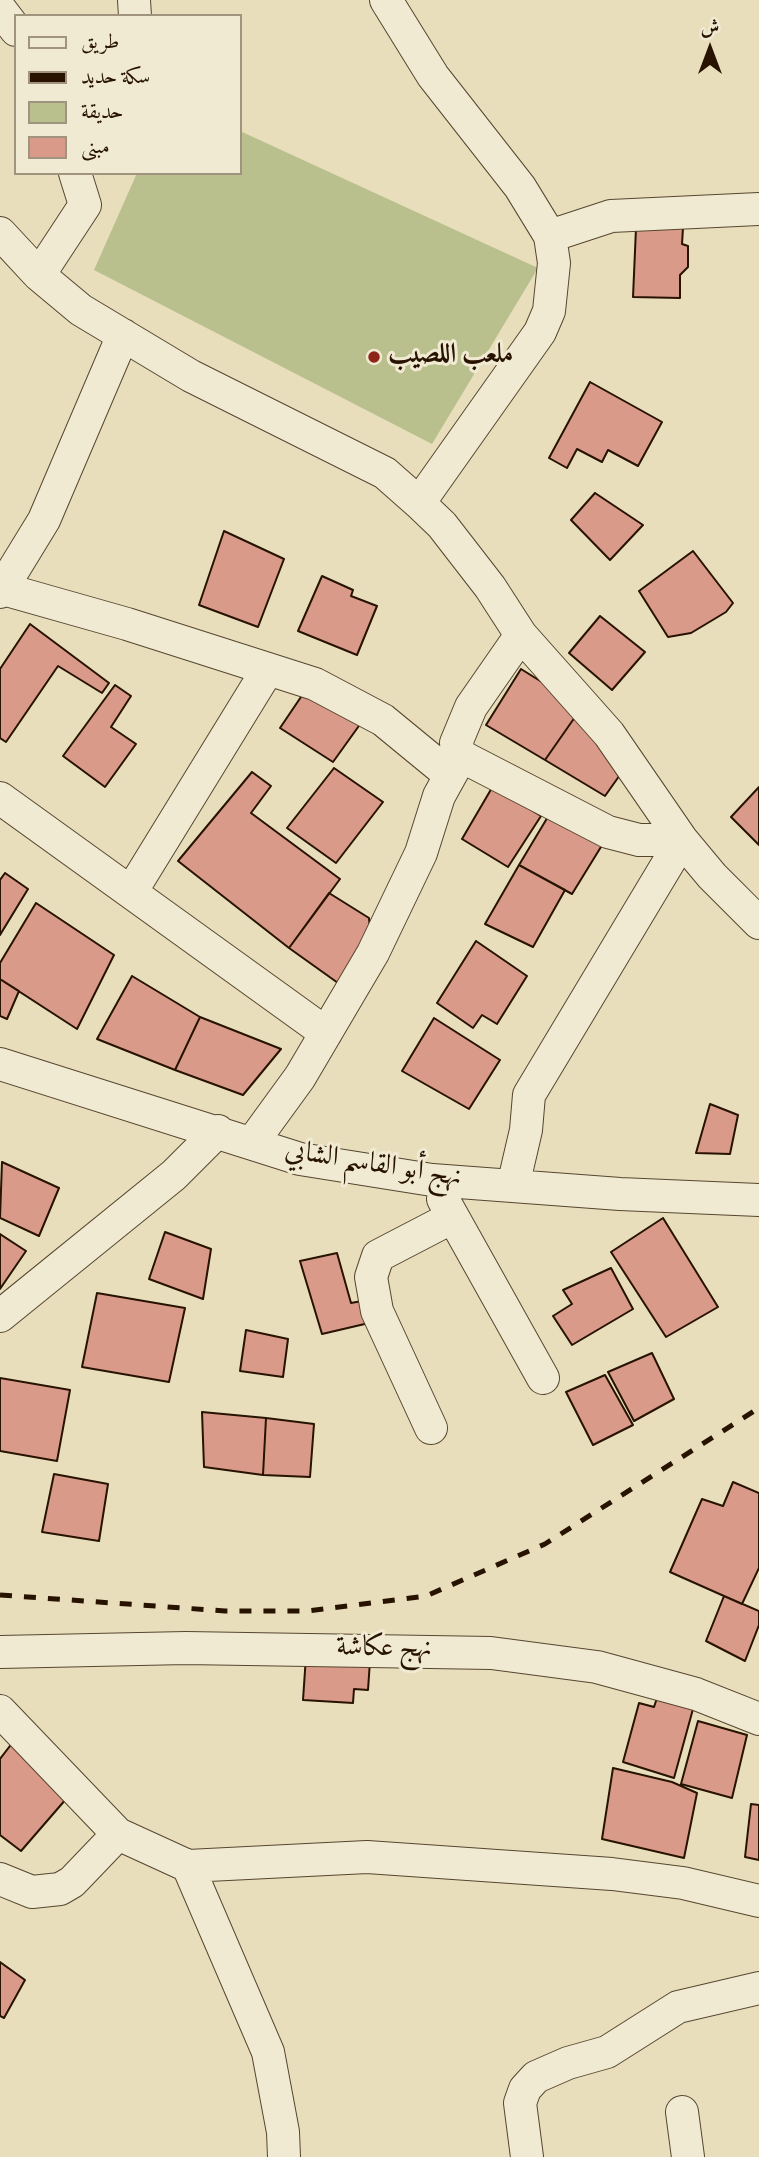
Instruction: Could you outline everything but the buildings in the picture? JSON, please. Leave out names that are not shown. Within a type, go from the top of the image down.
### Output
[{"type":"street","points":[[386,0],[433,76],[520,187],[550,236],[554,263],[549,312],[540,332],[419,503]]},
{"type":"street","points":[[0,9],[14,27]]},
{"type":"street","points":[[76,175],[85,205]]},
{"type":"street","points":[[39,275],[85,205],[96,175]]},
{"type":"street","points":[[550,236],[611,216],[759,209]]},
{"type":"street","points":[[0,233],[39,275],[81,310],[191,376],[385,473],[419,503],[442,526],[490,587],[521,635],[609,734],[682,841],[759,923]]},
{"type":"street","points":[[123,335],[44,520],[0,589],[127,624],[315,684],[383,720],[456,765],[608,832],[639,841],[682,841]]},
{"type":"street","points":[[253,1143],[300,1077],[373,953],[421,853],[439,796],[456,765],[456,743],[471,707],[521,635]]},
{"type":"street","points":[[131,892],[268,669]]},
{"type":"street","points":[[0,798],[326,1032]]},
{"type":"street","points":[[513,1186],[526,1130],[529,1095],[682,841]]},
{"type":"street","name":"نهج أبو القاسم الشابي","points":[[0,1064],[218,1131],[300,1160],[432,1180],[759,1200]]},
{"type":"street","points":[[0,1316],[174,1175],[218,1131]]},
{"type":"street","points":[[432,1180],[543,1378]]},
{"type":"street","points":[[431,1428],[377,1311],[371,1277],[378,1256],[453,1217]]},
{"type":"street","name":"نهج عكاشة","points":[[0,1652],[199,1648],[491,1653],[597,1667],[696,1694],[759,1719]]},
{"type":"street","points":[[0,1711],[118,1834],[188,1866],[367,1857],[612,1874],[683,1883],[759,1900]]},
{"type":"street","points":[[0,1879],[33,1892],[60,1889],[72,1882],[118,1834]]},
{"type":"street","points":[[188,1866],[268,2052],[283,2132],[284,2157]]},
{"type":"street","points":[[527,2157],[520,2103],[525,2089],[536,2077],[559,2066],[607,2052],[678,2007],[759,1988]]},
{"type":"street","points":[[682,2112],[688,2157]]},
{"type":"green space","name":"ملعب اللصيب","points":[[242,132],[538,268],[432,444],[94,270],[136,175],[242,175]]},
{"type":"railway","points":[[0,1595],[225,1611],[307,1611],[426,1596],[545,1544],[759,1408]]},
{"type":"place","name":"ملعب اللصيب","points":[[374,357]]}]
